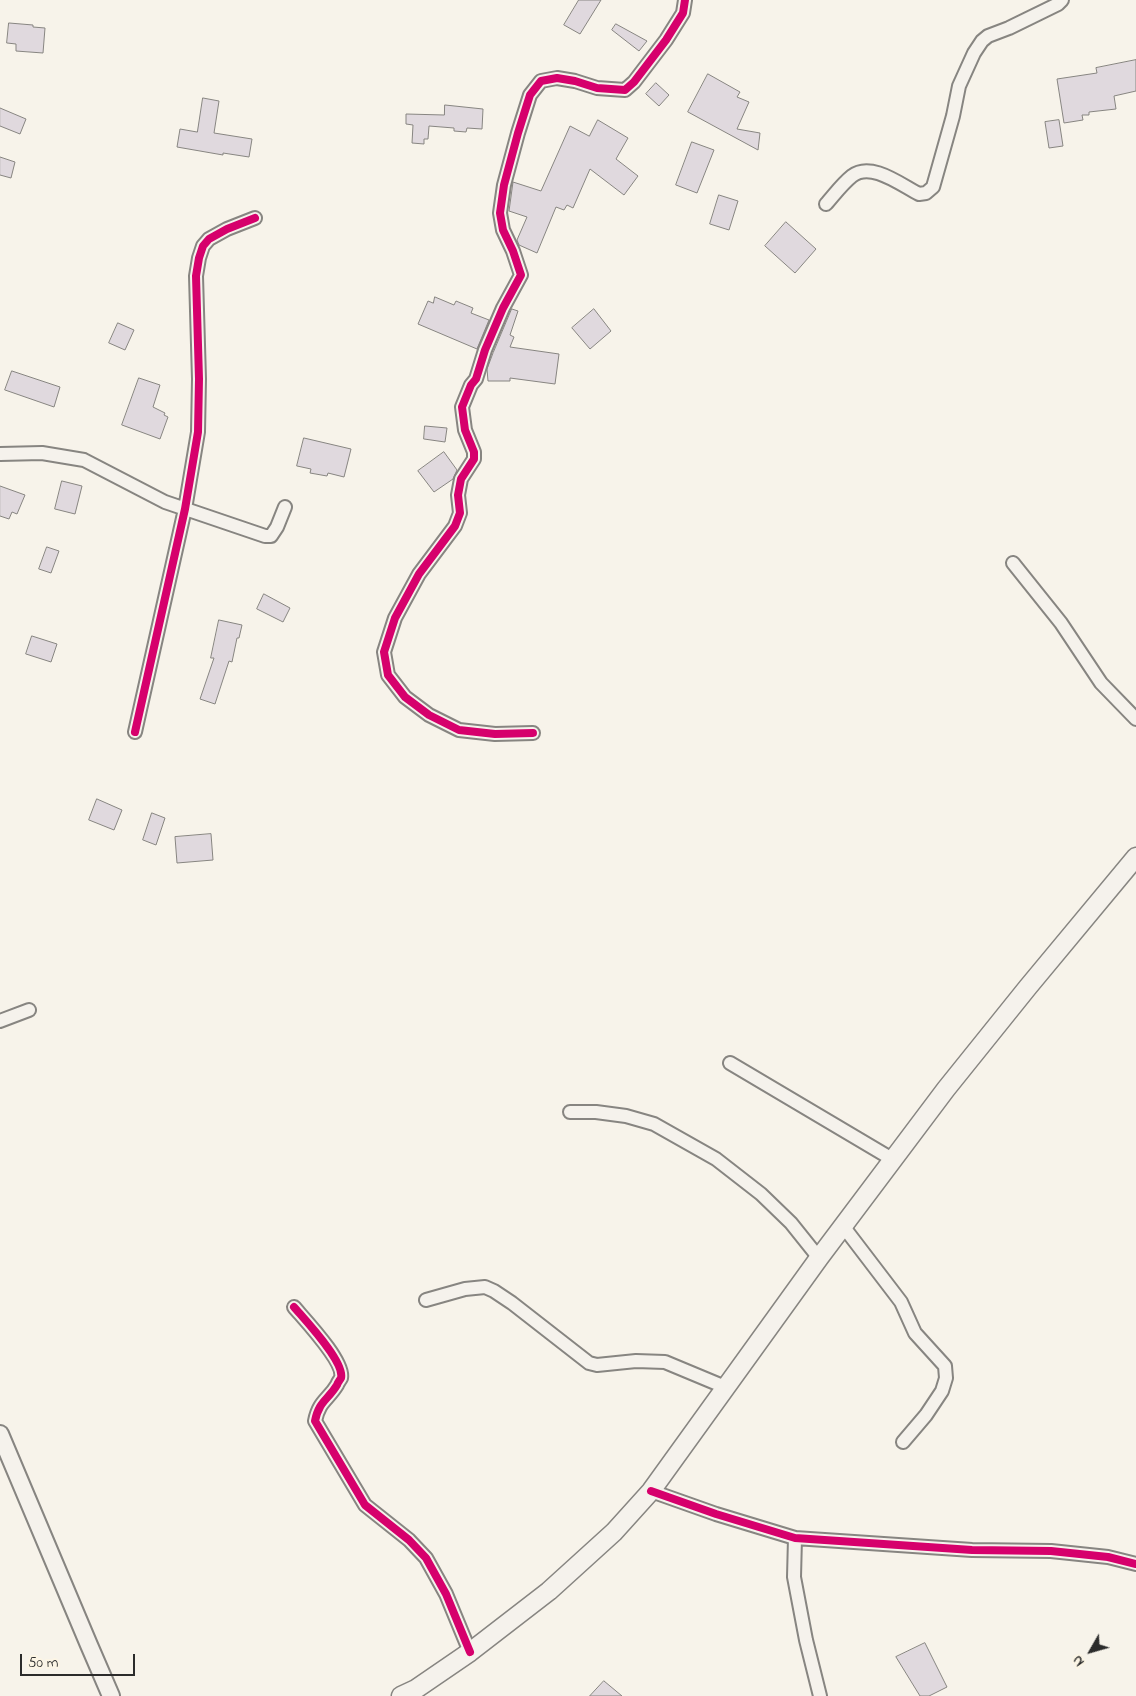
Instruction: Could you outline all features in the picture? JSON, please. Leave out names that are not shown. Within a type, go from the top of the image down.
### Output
[{"type":"main road","points":[[410,1694],[470,1652],[549,1591],[607,1539],[651,1490],[892,1160],[1028,987],[1136,857]]},
{"type":"street","points":[[533,733],[495,734],[459,730],[429,715],[405,697],[388,675],[384,652],[395,618],[419,574],[455,526],[460,513],[458,494],[461,478],[474,459],[474,452],[462,419],[462,407],[471,385],[476,379],[503,308],[521,275],[513,251],[502,230],[500,213],[504,185],[530,95],[541,81],[557,78],[576,81],[597,88],[625,90],[634,82],[666,40],[683,13],[685,0]]},
{"type":"street","points":[[826,204],[854,175],[868,170],[882,174],[919,194],[926,193],[933,187],[953,116],[959,86],[974,53],[982,41],[988,36],[1058,4],[1062,0]]},
{"type":"street","points":[[135,732],[185,509],[198,432],[199,379],[196,276],[199,258],[203,246],[209,239],[226,229],[254,218]]},
{"type":"street","points":[[0,454],[42,453],[84,460],[166,502],[265,536],[271,536],[274,532],[285,507]]},
{"type":"street","points":[[1013,563],[1061,623],[1101,683],[1136,719]]},
{"type":"street","points":[[0,1021],[29,1010]]},
{"type":"street","points":[[730,1063],[892,1160]]},
{"type":"street","points":[[570,1112],[596,1112],[626,1116],[654,1124],[716,1159],[761,1194],[791,1223],[819,1258]]},
{"type":"street","points":[[843,1226],[901,1302],[914,1333],[944,1366],[946,1378],[942,1391],[926,1415],[903,1442]]},
{"type":"street","points":[[426,1300],[464,1289],[485,1287],[512,1303],[589,1363],[596,1365],[636,1361],[665,1362],[725,1387]]},
{"type":"street","points":[[294,1307],[330,1351],[340,1368],[341,1377],[335,1388],[317,1410],[315,1421],[365,1505],[409,1540],[426,1558],[446,1594],[470,1652]]},
{"type":"street","points":[[0,1434],[88,1646],[111,1696]]},
{"type":"street","points":[[651,1490],[716,1514],[795,1538],[972,1550],[1051,1551],[1108,1557],[1136,1564]]},
{"type":"street","points":[[795,1538],[794,1576],[806,1640],[820,1696]]},
{"type":"building","points":[[579,0],[601,0],[580,34],[564,25]]},
{"type":"building","points":[[9,23],[45,28],[43,53],[16,51],[16,44],[7,43]]},
{"type":"building","points":[[616,24],[647,41],[639,51],[612,30]]},
{"type":"building","points":[[1136,60],[1136,91],[1114,96],[1116,109],[1089,112],[1089,115],[1082,115],[1083,120],[1064,123],[1057,79],[1097,73],[1096,68]]},
{"type":"building","points":[[708,74],[740,92],[737,97],[749,102],[737,129],[760,133],[758,150],[688,112]]},
{"type":"building","points":[[656,83],[669,95],[659,106],[646,94]]},
{"type":"building","points":[[203,98],[219,101],[214,133],[252,139],[249,157],[223,153],[223,155],[177,147],[180,129],[197,132]]},
{"type":"building","points":[[445,105],[483,109],[482,129],[467,128],[466,132],[454,131],[454,128],[429,126],[428,139],[424,139],[424,144],[412,143],[413,125],[406,124],[406,114],[444,115]]},
{"type":"building","points":[[0,108],[26,119],[20,134],[0,126]]},
{"type":"building","points":[[598,120],[628,138],[616,159],[638,176],[624,195],[590,169],[573,208],[567,205],[564,210],[556,207],[537,253],[519,245],[517,240],[527,217],[509,211],[513,182],[541,191],[570,126],[589,136]]},
{"type":"building","points":[[1059,120],[1063,146],[1049,148],[1045,122]]},
{"type":"building","points":[[692,142],[714,150],[697,193],[676,185]]},
{"type":"building","points":[[0,157],[15,162],[11,178],[0,175]]},
{"type":"building","points":[[719,195],[738,201],[729,230],[710,224]]},
{"type":"building","points":[[786,222],[816,249],[795,273],[765,246]]},
{"type":"building","points":[[435,297],[454,305],[456,301],[473,308],[471,313],[489,320],[477,349],[418,324],[428,301],[433,303]]},
{"type":"building","points":[[512,309],[518,311],[510,335],[514,337],[510,347],[559,354],[555,384],[510,378],[510,381],[488,381],[487,369]]},
{"type":"building","points":[[594,309],[611,331],[590,349],[572,328]]},
{"type":"building","points":[[118,323],[134,330],[125,350],[109,343]]},
{"type":"building","points":[[12,371],[60,387],[54,407],[5,390]]},
{"type":"building","points":[[139,378],[160,385],[153,407],[165,413],[164,415],[168,417],[160,439],[122,425]]},
{"type":"building","points":[[425,426],[447,428],[445,442],[424,439]]},
{"type":"building","points":[[304,438],[351,449],[344,477],[328,473],[327,476],[310,473],[311,469],[297,466]]},
{"type":"building","points":[[444,452],[457,470],[453,479],[434,492],[418,471]]},
{"type":"building","points":[[62,481],[82,486],[75,514],[55,509]]},
{"type":"building","points":[[0,486],[25,495],[17,514],[12,512],[9,519],[0,516]]},
{"type":"building","points":[[47,547],[59,551],[51,573],[39,569]]},
{"type":"building","points":[[264,594],[290,608],[283,622],[257,609]]},
{"type":"building","points":[[219,620],[242,625],[232,662],[229,661],[215,704],[200,699],[214,658],[211,658]]},
{"type":"building","points":[[32,636],[57,644],[51,662],[26,654]]},
{"type":"building","points":[[97,799],[122,810],[114,830],[89,820]]},
{"type":"building","points":[[152,813],[165,818],[156,845],[143,840]]},
{"type":"building","points":[[211,834],[213,860],[177,863],[175,837]]},
{"type":"building","points":[[925,1643],[947,1687],[929,1696],[920,1696],[896,1657]]},
{"type":"building","points":[[604,1681],[622,1696],[590,1696]]},
{"type":"cycle path","points":[[533,733],[495,734],[459,730],[429,715],[405,697],[388,675],[384,652],[395,618],[419,574],[455,526],[460,513],[458,495],[461,479],[474,459],[474,452],[465,430],[462,407],[471,385],[476,379],[485,350],[503,308],[521,275],[503,230],[500,213],[504,185],[530,95],[541,81],[557,78],[597,88],[625,90],[634,82],[666,40],[683,13],[685,0]]},
{"type":"cycle path","points":[[135,732],[185,509],[198,432],[199,379],[196,276],[199,258],[203,246],[209,239],[227,229],[255,218]]},
{"type":"cycle path","points":[[294,1307],[323,1341],[341,1371],[341,1378],[334,1390],[321,1405],[315,1421],[365,1505],[409,1540],[426,1558],[446,1594],[470,1652]]},
{"type":"cycle path","points":[[651,1491],[716,1514],[795,1538],[972,1550],[1051,1551],[1108,1557],[1136,1564]]}]
